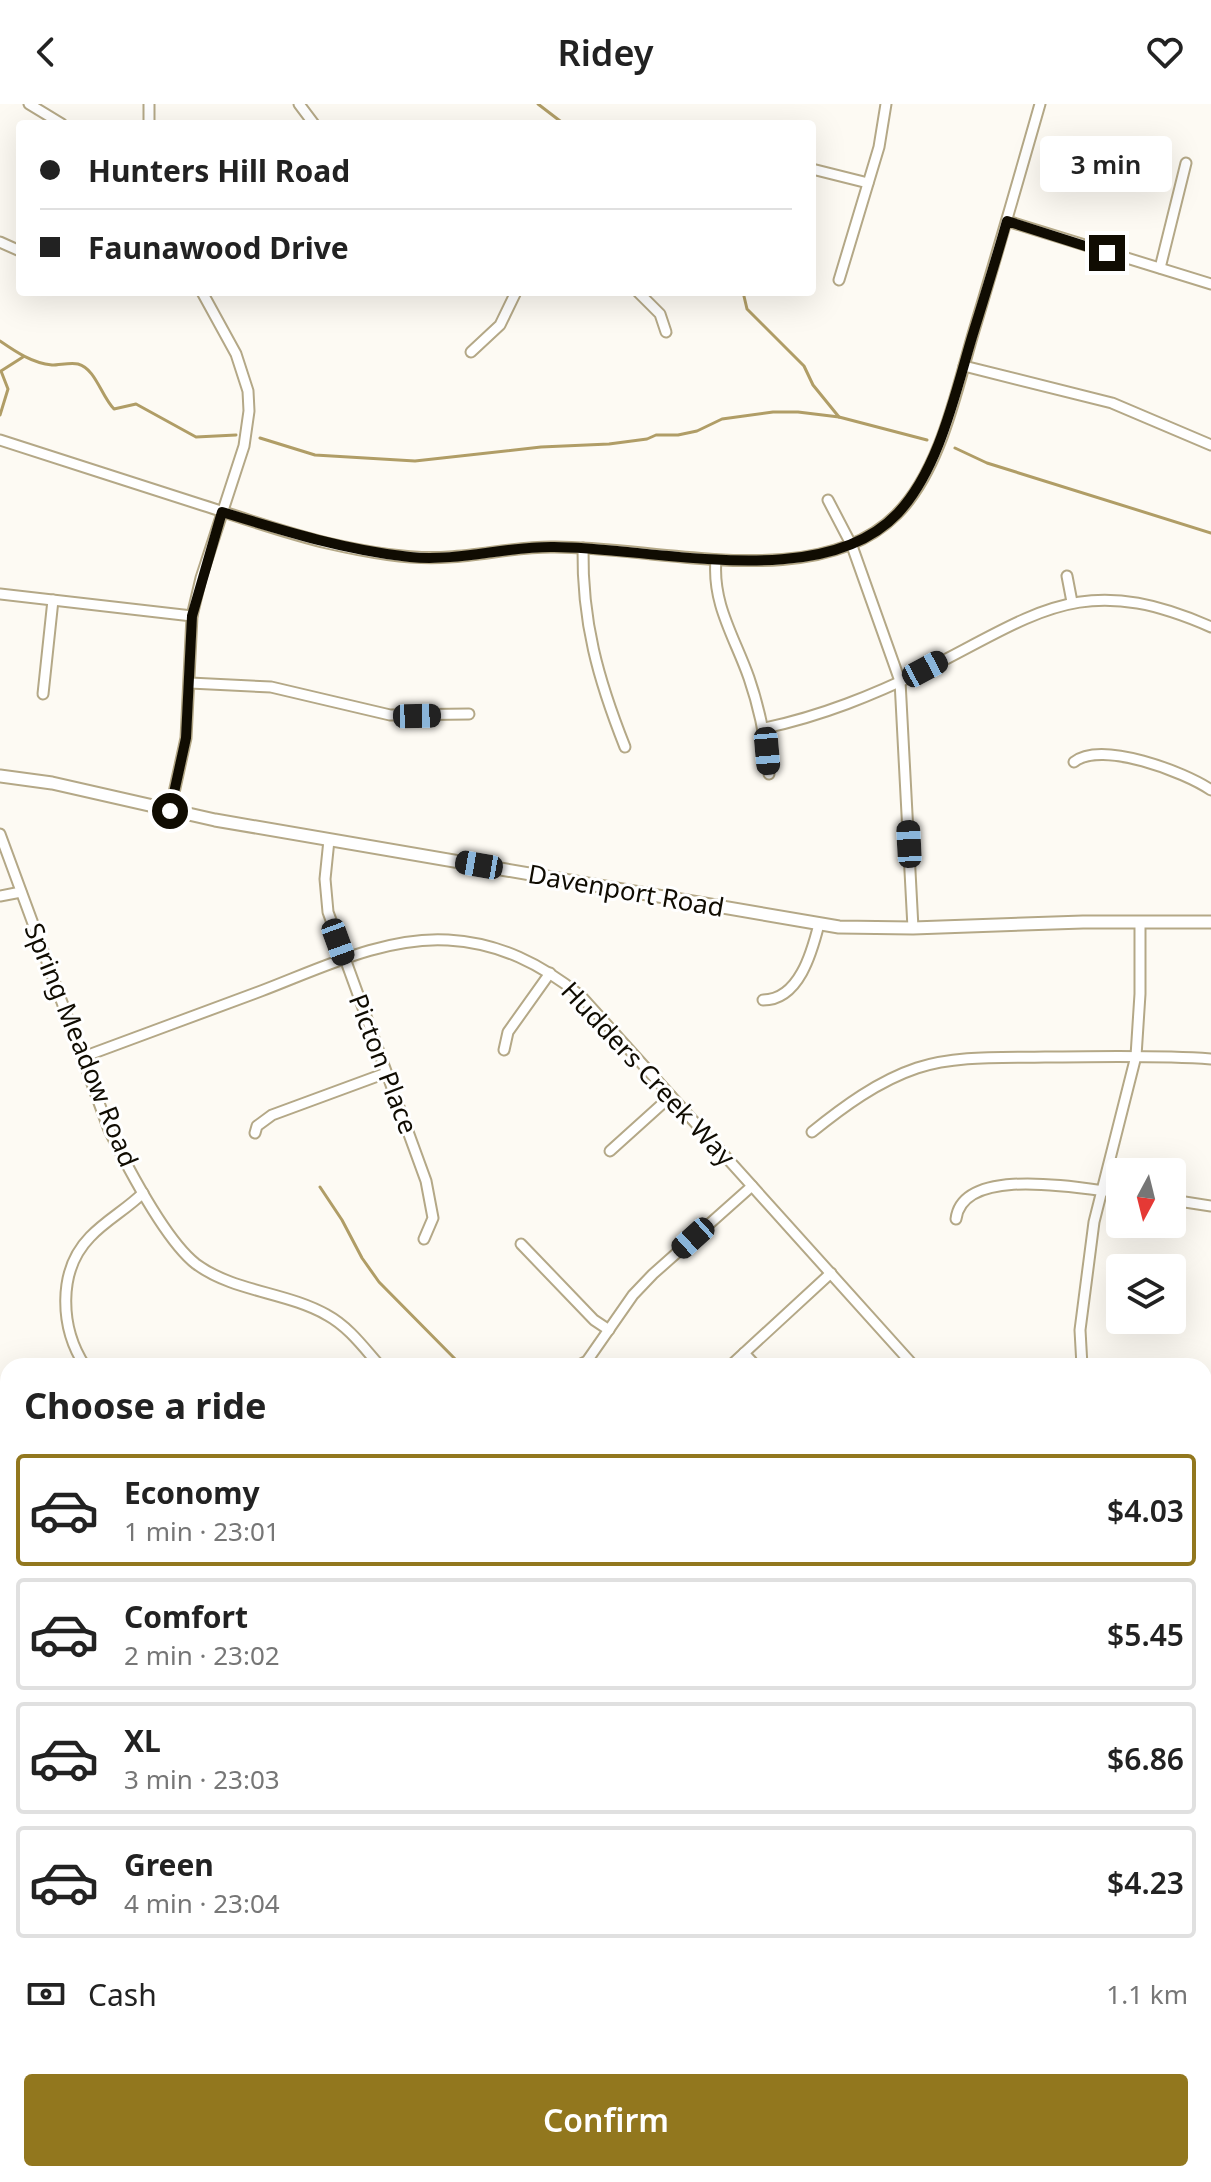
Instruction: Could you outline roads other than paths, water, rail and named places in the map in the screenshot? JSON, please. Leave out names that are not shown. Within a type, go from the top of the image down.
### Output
[{"type":"street","points":[[29,104],[55,120]]},
{"type":"street","points":[[839,280],[883,128],[886,104]]},
{"type":"street","points":[[0,440],[326,543],[411,557],[448,558],[536,547],[744,561],[795,557],[852,546],[891,519],[914,493],[936,450],[964,366],[1040,104]]},
{"type":"street","points":[[1160,268],[1186,163]]},
{"type":"street","points":[[816,170],[868,183]]},
{"type":"street","points":[[1007,221],[1211,284]]},
{"type":"street","points":[[170,811],[186,738],[192,616],[249,422],[246,381],[236,354],[204,296]]},
{"type":"street","points":[[471,352],[500,325],[514,296]]},
{"type":"street","points":[[642,296],[660,314],[666,332]]},
{"type":"street","points":[[964,366],[1112,403],[1211,445]]},
{"type":"street","points":[[828,500],[852,546],[900,681],[913,928]]},
{"type":"street","points":[[583,548],[584,598],[592,651],[604,695],[625,747]]},
{"type":"street","points":[[716,560],[718,599],[765,728],[769,774]]},
{"type":"street","points":[[1067,576],[1072,602]]},
{"type":"street","points":[[0,594],[192,616]]},
{"type":"street","points":[[43,694],[53,600]]},
{"type":"street","points":[[765,728],[824,713],[900,681],[1041,610],[1072,602],[1130,602],[1162,608],[1211,627]]},
{"type":"street","points":[[190,683],[271,687],[390,715],[469,714]]},
{"type":"street","points":[[1074,762],[1082,756],[1100,755],[1146,761],[1191,778],[1211,790]]},
{"type":"street","name":"Davenport Road","points":[[0,776],[52,783],[170,811],[329,840],[819,924],[913,928],[1211,922]]},
{"type":"street","name":"Spring Meadow Road","points":[[0,834],[109,1130],[143,1193],[174,1241],[198,1265],[222,1278],[306,1305],[330,1316],[347,1329],[373,1358]]},
{"type":"street","name":"Picton Place","points":[[329,840],[326,899],[344,960],[419,1158],[432,1206],[432,1223],[424,1239]]},
{"type":"street","points":[[0,896],[21,892]]},
{"type":"street","points":[[1081,1358],[1082,1310],[1094,1222],[1136,1056],[1140,922]]},
{"type":"street","points":[[763,1000],[783,994],[795,982],[810,955],[819,924]]},
{"type":"street","name":"Hudders Creek Way","points":[[83,1057],[344,960],[406,942],[450,940],[513,953],[550,973],[581,996],[907,1358]]},
{"type":"street","points":[[504,1050],[508,1032],[550,973]]},
{"type":"street","points":[[812,1132],[873,1089],[901,1074],[929,1065],[980,1059],[1136,1056],[1211,1059]]},
{"type":"street","points":[[255,1133],[257,1126],[272,1115],[386,1073]]},
{"type":"street","points":[[610,1151],[671,1096]]},
{"type":"street","points":[[956,1219],[960,1205],[966,1199],[1004,1185],[1032,1183],[1106,1192]]},
{"type":"street","points":[[589,1358],[633,1295],[752,1186]]},
{"type":"street","points":[[80,1358],[71,1337],[66,1312],[66,1292],[72,1265],[91,1235],[143,1193]]},
{"type":"street","points":[[1186,1202],[1211,1206]]},
{"type":"street","points":[[521,1244],[594,1320],[609,1330]]},
{"type":"street","points":[[739,1358],[831,1273]]},
{"type":"street","points":[[744,1353],[749,1358]]},
{"type":"waterway","points":[[538,104],[559,120]]},
{"type":"waterway","points":[[744,296],[747,309],[804,366],[813,385],[839,417]]},
{"type":"waterway","points":[[0,341],[38,362],[52,365],[75,363],[84,367],[114,409],[136,404],[196,437],[236,435]]},
{"type":"waterway","points":[[0,415],[8,389],[1,371],[23,357]]},
{"type":"waterway","points":[[260,438],[315,455],[415,461],[541,447],[609,444],[697,431],[722,419],[798,412],[839,417],[927,440]]},
{"type":"waterway","points":[[955,448],[987,463],[1211,533]]},
{"type":"waterway","points":[[320,1187],[379,1282],[454,1358]]}]
